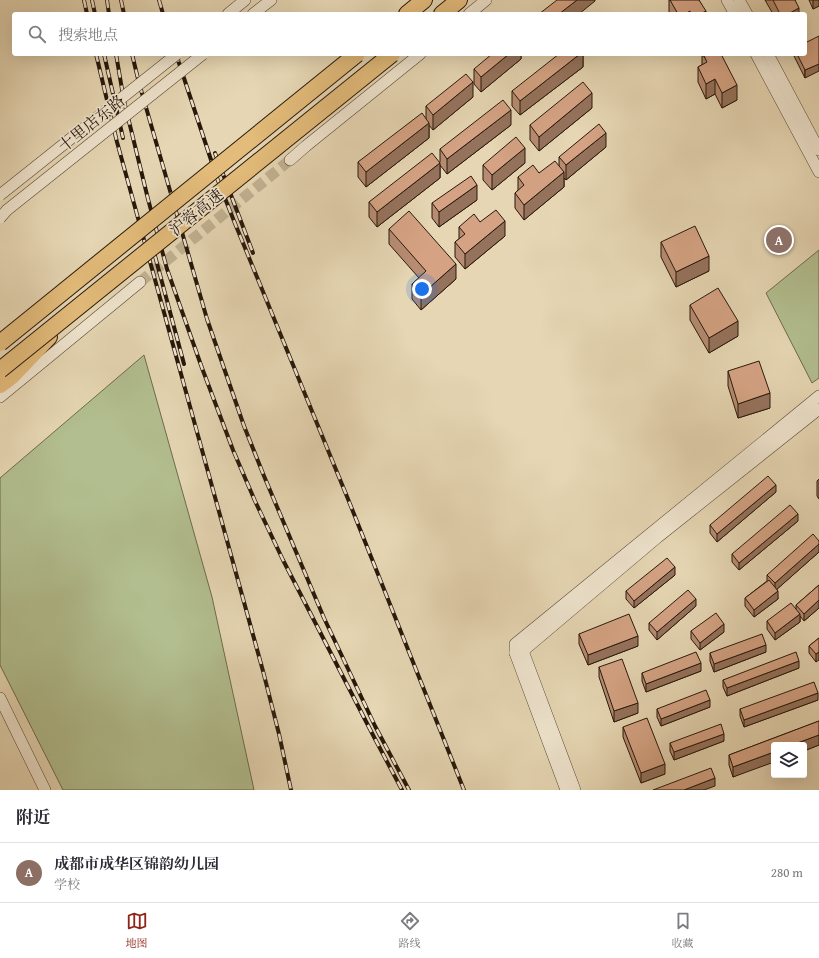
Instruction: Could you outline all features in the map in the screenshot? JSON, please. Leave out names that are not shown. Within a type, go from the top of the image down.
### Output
[{"type":"highway","points":[[409,12],[424,0]]},
{"type":"highway","points":[[444,12],[459,0]]},
{"type":"highway","name":"沪蓉高速","points":[[0,343],[355,56]]},
{"type":"highway","name":"沪蓉高速","points":[[0,370],[390,56]]},
{"type":"highway","points":[[0,385],[12,376],[81,304]]},
{"type":"street","points":[[231,12],[246,0]]},
{"type":"street","points":[[256,12],[271,0]]},
{"type":"street","points":[[471,12],[486,0]]},
{"type":"street","points":[[727,0],[734,12]]},
{"type":"street","points":[[739,0],[746,12]]},
{"type":"street","name":"十里店东路","points":[[0,195],[174,56]]},
{"type":"street","name":"十里店东路","points":[[0,218],[7,210],[200,56]]},
{"type":"street","points":[[290,160],[418,56]]},
{"type":"street","points":[[757,56],[819,172]]},
{"type":"street","points":[[769,56],[819,150]]},
{"type":"street","points":[[0,397],[140,282]]},
{"type":"street","points":[[518,650],[819,396]]},
{"type":"street","points":[[518,650],[819,409]]},
{"type":"street","points":[[518,650],[566,790]]},
{"type":"street","points":[[518,650],[575,790]]},
{"type":"street","points":[[0,698],[45,790]]},
{"type":"green space","points":[[819,250],[819,378],[812,383],[766,293]]},
{"type":"green space","points":[[144,355],[212,597],[254,790],[63,790],[0,665],[0,478]]},
{"type":"building","points":[[557,0],[577,0],[562,12],[542,12]]},
{"type":"building","points":[[670,0],[699,0],[706,11],[704,12],[677,12]]},
{"type":"building","points":[[773,0],[795,0],[799,8],[792,12],[779,12]]},
{"type":"building","points":[[819,36],[819,64],[805,70],[798,56],[807,56],[807,42]]},
{"type":"building","points":[[490,56],[507,56],[481,77],[474,69]]},
{"type":"building","points":[[556,56],[577,56],[520,101],[512,91]]},
{"type":"building","points":[[704,56],[722,56],[737,85],[722,93],[715,79],[706,84],[698,67],[707,62]]},
{"type":"building","points":[[466,74],[473,82],[433,115],[426,106]]},
{"type":"building","points":[[583,82],[592,93],[539,137],[530,125]]},
{"type":"building","points":[[503,100],[511,110],[447,159],[440,149]]},
{"type":"building","points":[[422,113],[429,123],[366,172],[358,162]]},
{"type":"building","points":[[599,124],[606,133],[566,165],[559,157]]},
{"type":"building","points":[[516,137],[525,148],[492,175],[483,165]]},
{"type":"building","points":[[432,153],[440,163],[377,212],[369,202]]},
{"type":"building","points":[[555,161],[564,172],[524,205],[515,193],[524,185],[518,177],[533,165],[539,173]]},
{"type":"building","points":[[471,176],[477,185],[439,212],[432,203]]},
{"type":"building","points":[[496,210],[505,221],[465,254],[455,242],[465,234],[459,227],[474,214],[480,222]]},
{"type":"building","points":[[409,211],[456,264],[421,295],[412,284],[426,271],[389,229]]},
{"type":"building","points":[[695,226],[709,256],[676,272],[661,242]]},
{"type":"building","points":[[718,288],[738,321],[709,338],[690,305]]},
{"type":"building","points":[[759,361],[770,393],[738,404],[728,371]]},
{"type":"building","points":[[768,476],[776,485],[717,534],[710,525]]},
{"type":"building","points":[[790,505],[798,514],[739,563],[732,554]]},
{"type":"building","points":[[813,534],[819,541],[819,544],[775,583],[767,575]]},
{"type":"building","points":[[667,558],[675,567],[634,601],[626,591]]},
{"type":"building","points":[[769,580],[778,591],[754,610],[745,598]]},
{"type":"building","points":[[819,585],[819,600],[804,614],[796,605]]},
{"type":"building","points":[[688,590],[696,599],[657,632],[649,623]]},
{"type":"building","points":[[791,603],[800,614],[775,633],[767,621]]},
{"type":"building","points":[[716,613],[724,624],[700,643],[691,631]]},
{"type":"building","points":[[629,614],[638,636],[588,655],[579,634]]},
{"type":"building","points":[[762,634],[766,645],[714,664],[710,653]]},
{"type":"building","points":[[819,638],[819,652],[816,654],[809,646]]},
{"type":"building","points":[[696,652],[701,663],[646,684],[642,673]]},
{"type":"building","points":[[796,652],[799,661],[727,688],[723,680]]},
{"type":"building","points":[[622,659],[638,703],[614,711],[599,667]]},
{"type":"building","points":[[814,682],[818,693],[744,720],[740,709]]},
{"type":"building","points":[[706,690],[710,700],[661,719],[657,709]]},
{"type":"building","points":[[647,718],[665,764],[641,773],[623,727]]},
{"type":"building","points":[[819,721],[819,735],[800,742],[771,742],[771,753],[733,767],[729,755]]},
{"type":"building","points":[[721,724],[724,734],[674,752],[670,743]]},
{"type":"building","points":[[711,768],[715,778],[684,790],[653,790]]},
{"type":"tunnel","points":[[140,282],[290,160]]},
{"type":"railway","points":[[84,0],[87,12]]},
{"type":"railway","points":[[92,0],[95,12]]},
{"type":"railway","points":[[107,0],[109,12]]},
{"type":"railway","points":[[121,0],[124,12]]},
{"type":"railway","points":[[159,0],[162,12]]},
{"type":"railway","points":[[96,56],[117,142],[263,671],[291,790]]},
{"type":"railway","points":[[104,56],[123,138]]},
{"type":"railway","points":[[116,56],[124,101],[167,269],[233,450],[283,560],[402,790]]},
{"type":"railway","points":[[132,56],[207,319],[244,426],[324,618],[375,726],[409,790]]},
{"type":"railway","points":[[177,56],[217,178],[348,499],[464,790]]},
{"type":"railway","points":[[215,153],[253,253]]},
{"type":"railway","points":[[155,256],[184,364]]},
{"type":"place","name":"成都市成华区锦韵幼儿园","points":[[779,240]]}]
